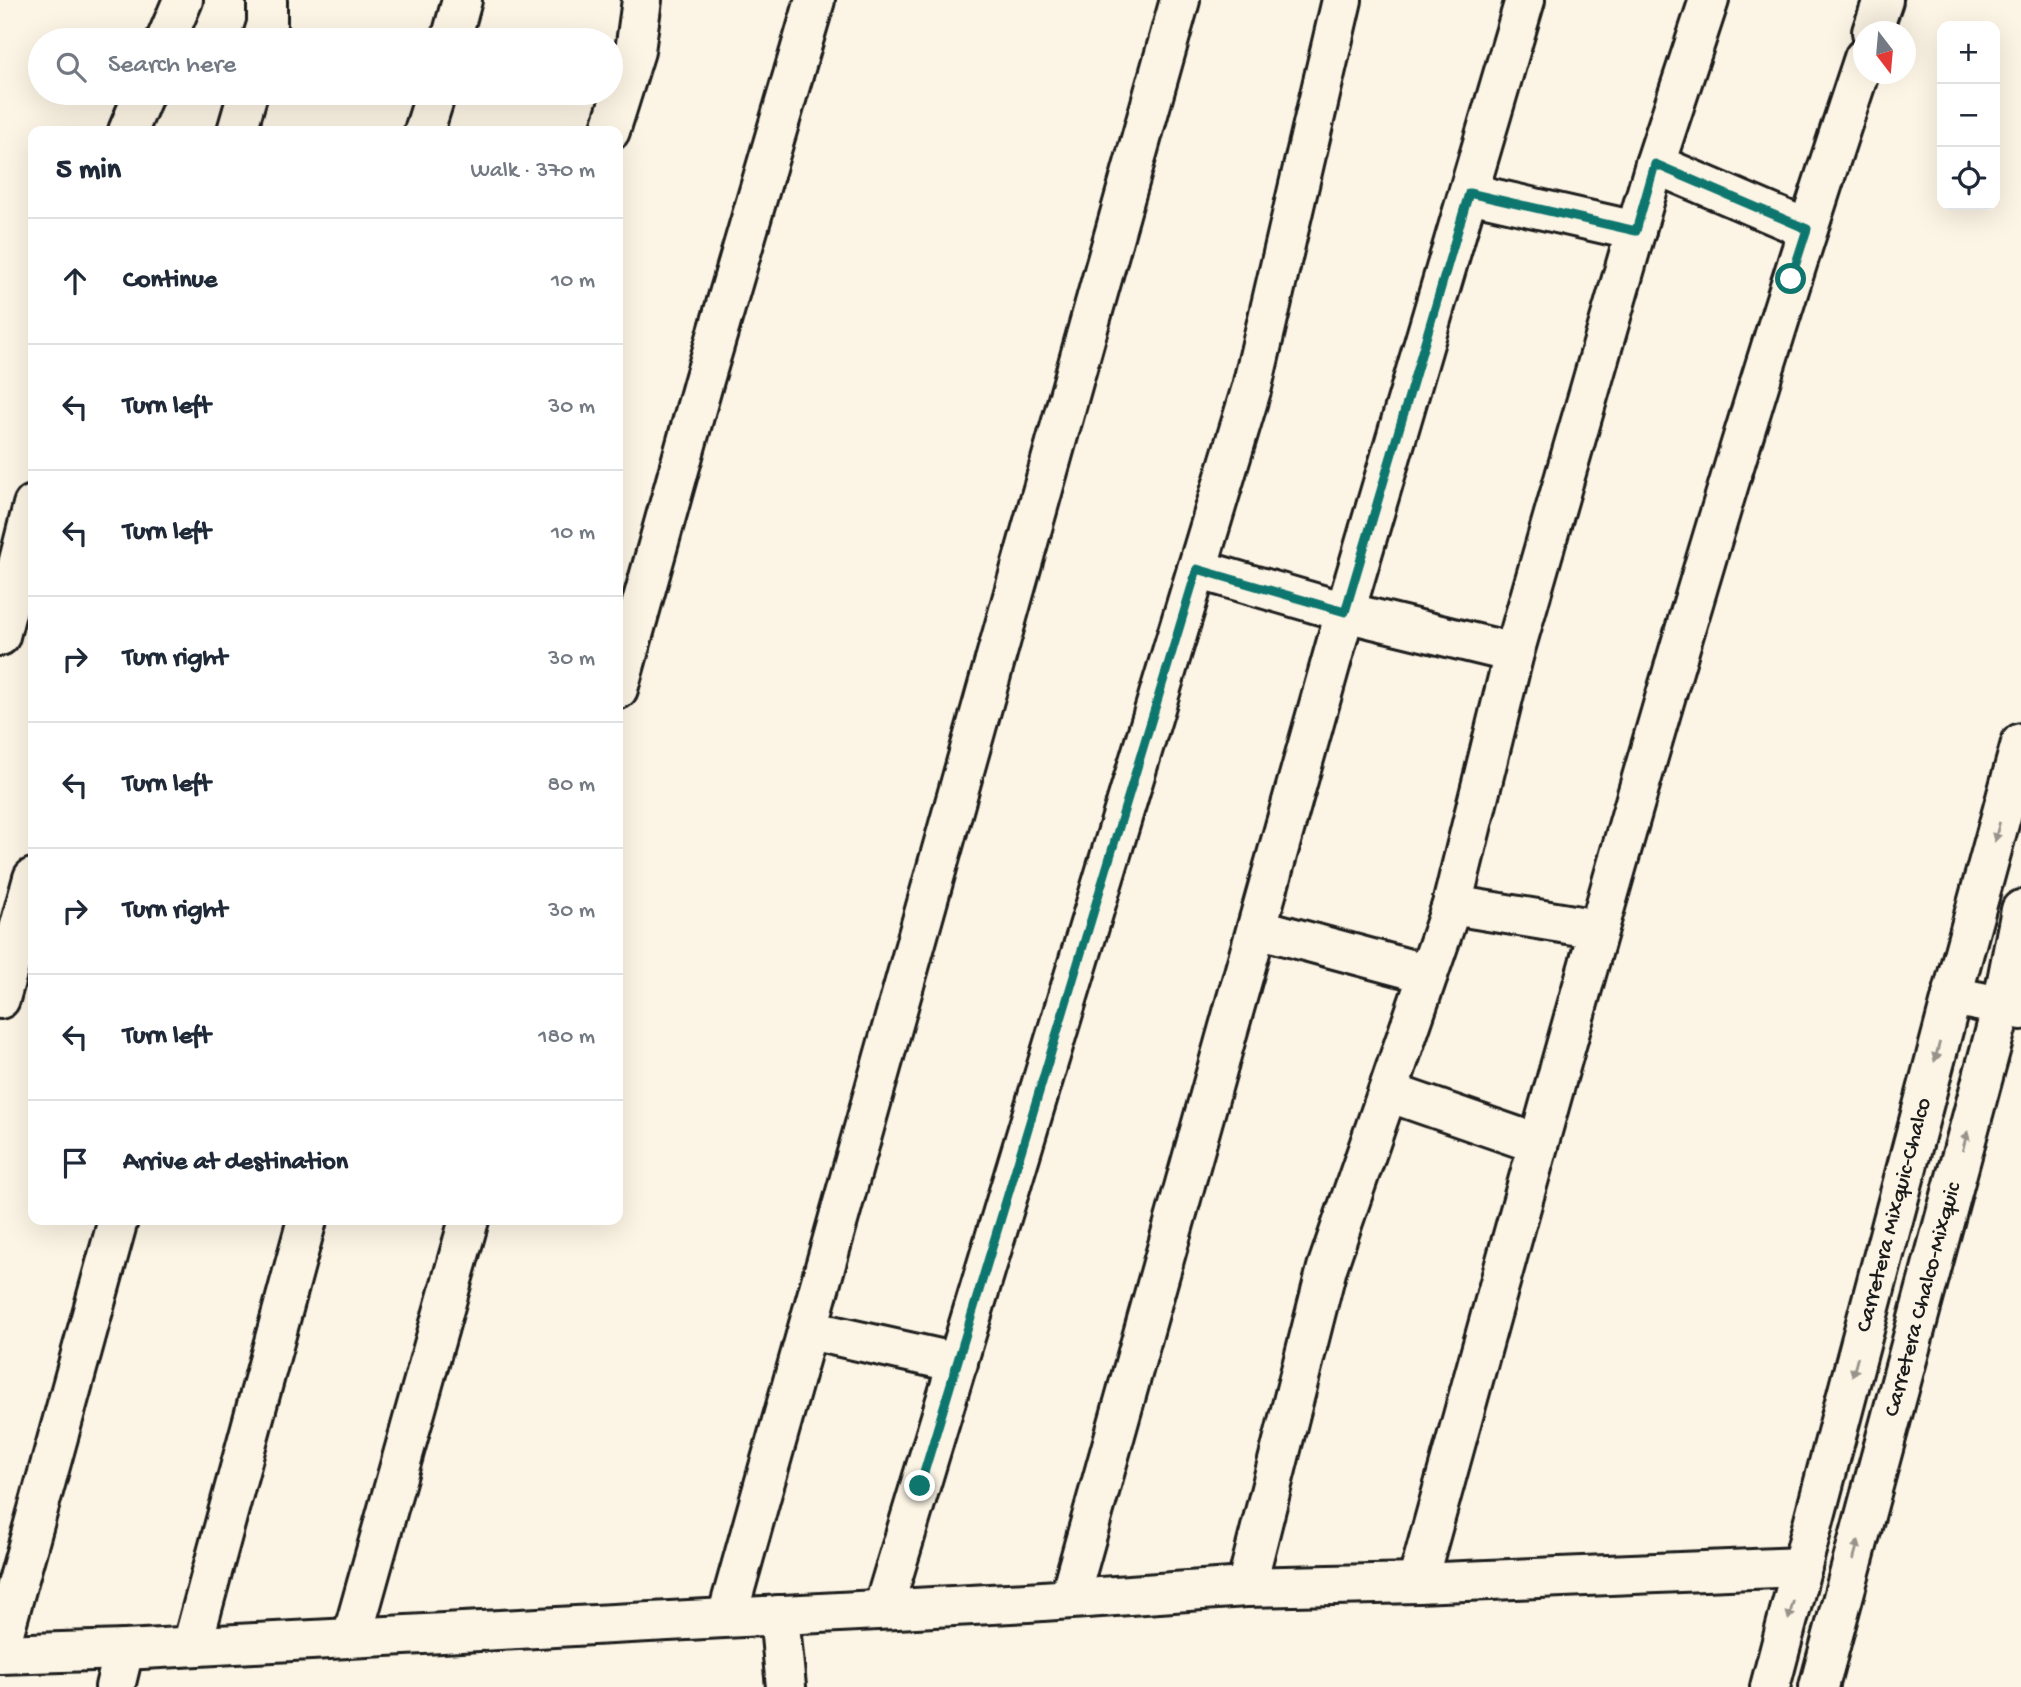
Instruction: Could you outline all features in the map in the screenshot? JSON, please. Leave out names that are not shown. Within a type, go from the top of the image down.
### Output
[{"type":"street","points":[[171,28],[183,0]]},
{"type":"street","points":[[266,28],[267,0]]},
{"type":"street","points":[[454,28],[462,0]]},
{"type":"street","points":[[623,89],[635,51],[642,0]]},
{"type":"street","points":[[623,671],[815,0]]},
{"type":"street","points":[[727,1618],[1180,0]]},
{"type":"street","points":[[883,1609],[1252,387],[1342,0]]},
{"type":"street","points":[[1069,1599],[1345,612],[1525,0]]},
{"type":"street","points":[[1246,1587],[1327,1268],[1451,905],[1514,653],[1655,164],[1709,0]]},
{"type":"street","points":[[1876,21],[1883,0]]},
{"type":"street","points":[[1417,1583],[1687,618],[1807,229],[1855,84]]},
{"type":"street","points":[[130,126],[139,105]]},
{"type":"street","points":[[238,126],[245,105]]},
{"type":"street","points":[[426,126],[433,105]]},
{"type":"street","points":[[612,126],[618,105]]},
{"type":"street","points":[[1655,164],[1807,229]]},
{"type":"street","points":[[1469,193],[1636,231]]},
{"type":"street","points":[[0,636],[28,525]]},
{"type":"street","points":[[1197,569],[1345,612],[1514,653]]},
{"type":"street","name":"Carretera Mixquic-Chalco","points":[[1770,1687],[2021,743]]},
{"type":"street","points":[[0,999],[28,896]]},
{"type":"street","points":[[1451,905],[1598,929]]},
{"type":"street","name":"Carretera Chalco-Mixquic","points":[[1819,1687],[2011,1008],[2021,910]]},
{"type":"street","points":[[1257,928],[1428,974]]},
{"type":"street","points":[[1952,996],[2011,1008]]},
{"type":"street","points":[[1388,1092],[1538,1144]]},
{"type":"street","points":[[0,1647],[117,1225]]},
{"type":"street","points":[[192,1646],[306,1225]]},
{"type":"street","points":[[352,1637],[468,1225]]},
{"type":"street","points":[[809,1330],[958,1363]]},
{"type":"street","points":[[0,1654],[124,1650],[727,1618],[1246,1587],[1417,1583],[1802,1567]]},
{"type":"street","points":[[779,1615],[786,1687]]},
{"type":"street","points":[[115,1687],[124,1650]]},
{"type":"route","points":[[920,1486],[1197,569],[1345,612],[1469,193],[1636,231],[1655,164],[1807,229],[1791,279]]}]
